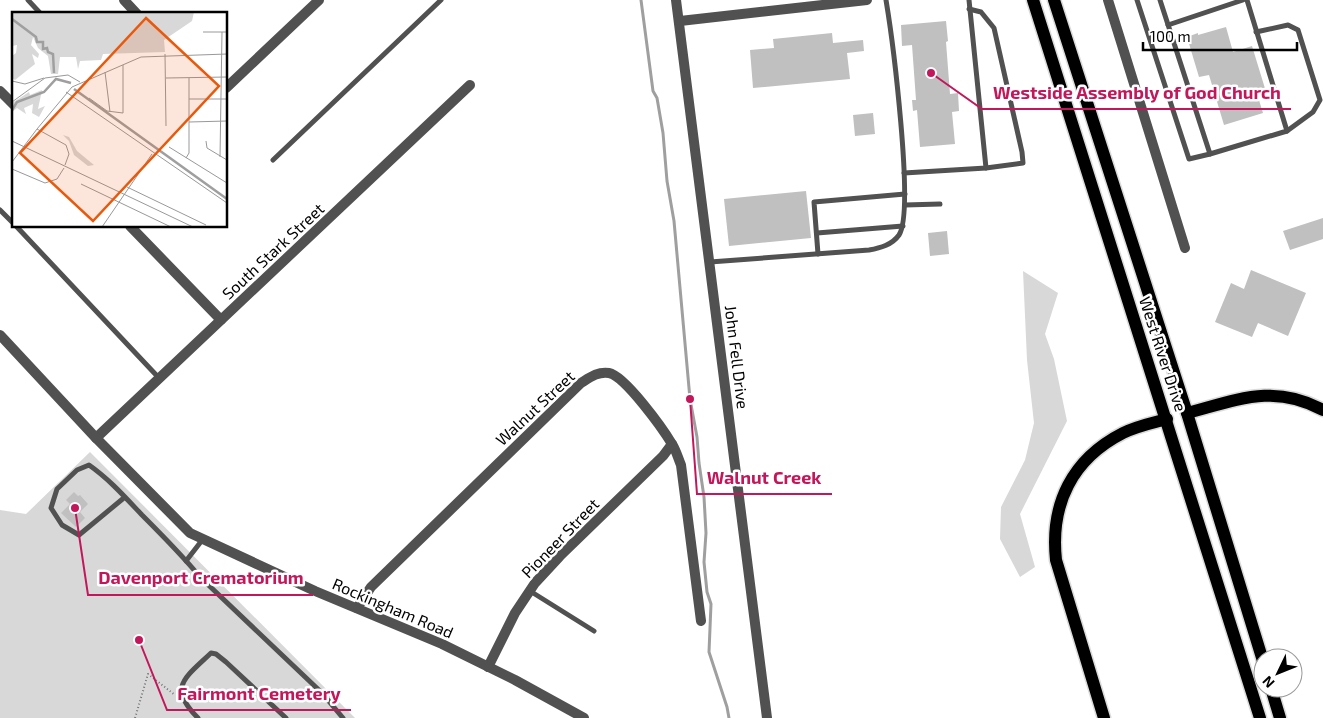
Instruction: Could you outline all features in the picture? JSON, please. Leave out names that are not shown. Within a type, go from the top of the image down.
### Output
[{"type":"main road","name":"West River Drive","points":[[1034,0],[1258,713]]},
{"type":"main road","name":"West River Drive","points":[[1054,0],[1187,413],[1259,648]]},
{"type":"main road","points":[[1187,413],[1258,395],[1301,399],[1323,410]]},
{"type":"main road","points":[[1104,718],[1056,560],[1054,539],[1056,516],[1063,494],[1070,481],[1090,457],[1107,443],[1124,433],[1167,419]]},
{"type":"main road","points":[[1274,698],[1280,718]]},
{"type":"street","points":[[124,0],[135,12]]},
{"type":"street","points":[[228,86],[319,0]]},
{"type":"street","name":"John Fell Drive","points":[[676,0],[767,718]]},
{"type":"street","points":[[680,21],[868,0]]},
{"type":"street","points":[[1108,0],[1185,248]]},
{"type":"street","name":"South Stark Street","points":[[96,438],[470,85]]},
{"type":"street","points":[[0,91],[12,104]]},
{"type":"street","points":[[132,228],[221,320]]},
{"type":"street","name":"Rockingham Road","points":[[0,335],[96,438],[190,533],[315,591],[442,644],[584,718]]},
{"type":"street","name":"Walnut Street","points":[[357,608],[371,587],[581,383],[595,374],[608,373],[618,377],[637,397],[672,444],[681,465],[700,622]]},
{"type":"street","name":"Pioneer Street","points":[[488,667],[515,613],[530,591],[560,556],[663,456],[672,444]]},
{"type":"lane","points":[[28,0],[39,12]]},
{"type":"lane","points":[[273,160],[441,0]]},
{"type":"lane","points":[[710,262],[882,248],[899,236],[904,226],[904,172],[891,29],[886,0]]},
{"type":"lane","points":[[969,0],[986,168]]},
{"type":"lane","points":[[1137,0],[1189,159],[1287,131],[1313,112],[1320,100],[1298,30],[1288,25],[1256,32]]},
{"type":"lane","points":[[1160,0],[1210,154]]},
{"type":"lane","points":[[1168,25],[1245,0],[1287,131]]},
{"type":"lane","points":[[904,172],[986,168],[1023,163],[994,28],[981,12],[969,9]]},
{"type":"lane","points":[[818,254],[814,202],[905,194]]},
{"type":"lane","points":[[905,205],[940,204]]},
{"type":"lane","points":[[0,210],[12,222]]},
{"type":"lane","points":[[817,233],[904,226]]},
{"type":"lane","points":[[18,228],[159,379]]},
{"type":"lane","points":[[125,497],[79,535],[62,525],[51,508],[57,489],[77,470],[89,465],[104,476],[125,497],[186,561],[200,577],[322,693],[343,718]]},
{"type":"lane","points":[[186,561],[203,539]]},
{"type":"lane","points":[[530,591],[594,631]]},
{"type":"lane","points":[[198,718],[188,708],[180,692],[182,684],[211,653],[216,654],[226,662],[286,718]]},
{"type":"path","points":[[134,718],[148,674],[172,694],[182,699]]},
{"type":"shaded area","points":[[1023,271],[1058,293],[1045,334],[1054,359],[1067,421],[1020,514],[1035,567],[1020,577],[1000,539],[1001,507],[1025,460],[1034,423],[1027,360]]},
{"type":"shaded area","points":[[90,452],[355,718],[0,718],[0,510],[26,514]]},
{"type":"building","points":[[946,21],[950,94],[958,93],[959,111],[952,112],[955,144],[920,147],[917,110],[913,111],[912,100],[916,100],[912,45],[902,46],[901,25]]},
{"type":"building","points":[[1226,27],[1233,52],[1252,46],[1267,95],[1258,97],[1263,113],[1224,125],[1209,75],[1199,77],[1187,37]]},
{"type":"building","points":[[832,33],[833,43],[863,40],[864,51],[847,53],[850,79],[753,88],[750,50],[774,48],[773,39]]},
{"type":"building","points":[[873,113],[875,134],[855,136],[853,115]]},
{"type":"building","points":[[806,191],[811,238],[729,246],[724,199]]},
{"type":"building","points":[[1323,218],[1323,239],[1290,250],[1283,231]]},
{"type":"building","points":[[947,231],[949,254],[930,256],[928,233]]},
{"type":"building","points":[[1251,270],[1306,293],[1288,336],[1258,323],[1252,337],[1215,322],[1231,283],[1244,289]]},
{"type":"building","points":[[74,492],[78,496],[80,495],[88,504],[80,512],[85,518],[76,527],[61,513],[70,504],[66,500]]},
{"type":"waterway","points":[[641,0],[653,91],[657,98],[663,133],[667,181],[674,221],[690,399],[697,437],[704,497],[706,533],[704,562],[707,592],[711,604],[709,652],[729,718]]},
{"type":"place","name":"Westside Assembly of God Church","points":[[931,73]]},
{"type":"place","name":"Walnut Creek","points":[[690,399]]},
{"type":"place","name":"Davenport Crematorium","points":[[75,508]]},
{"type":"place","name":"Fairmont Cemetery","points":[[139,640]]}]
